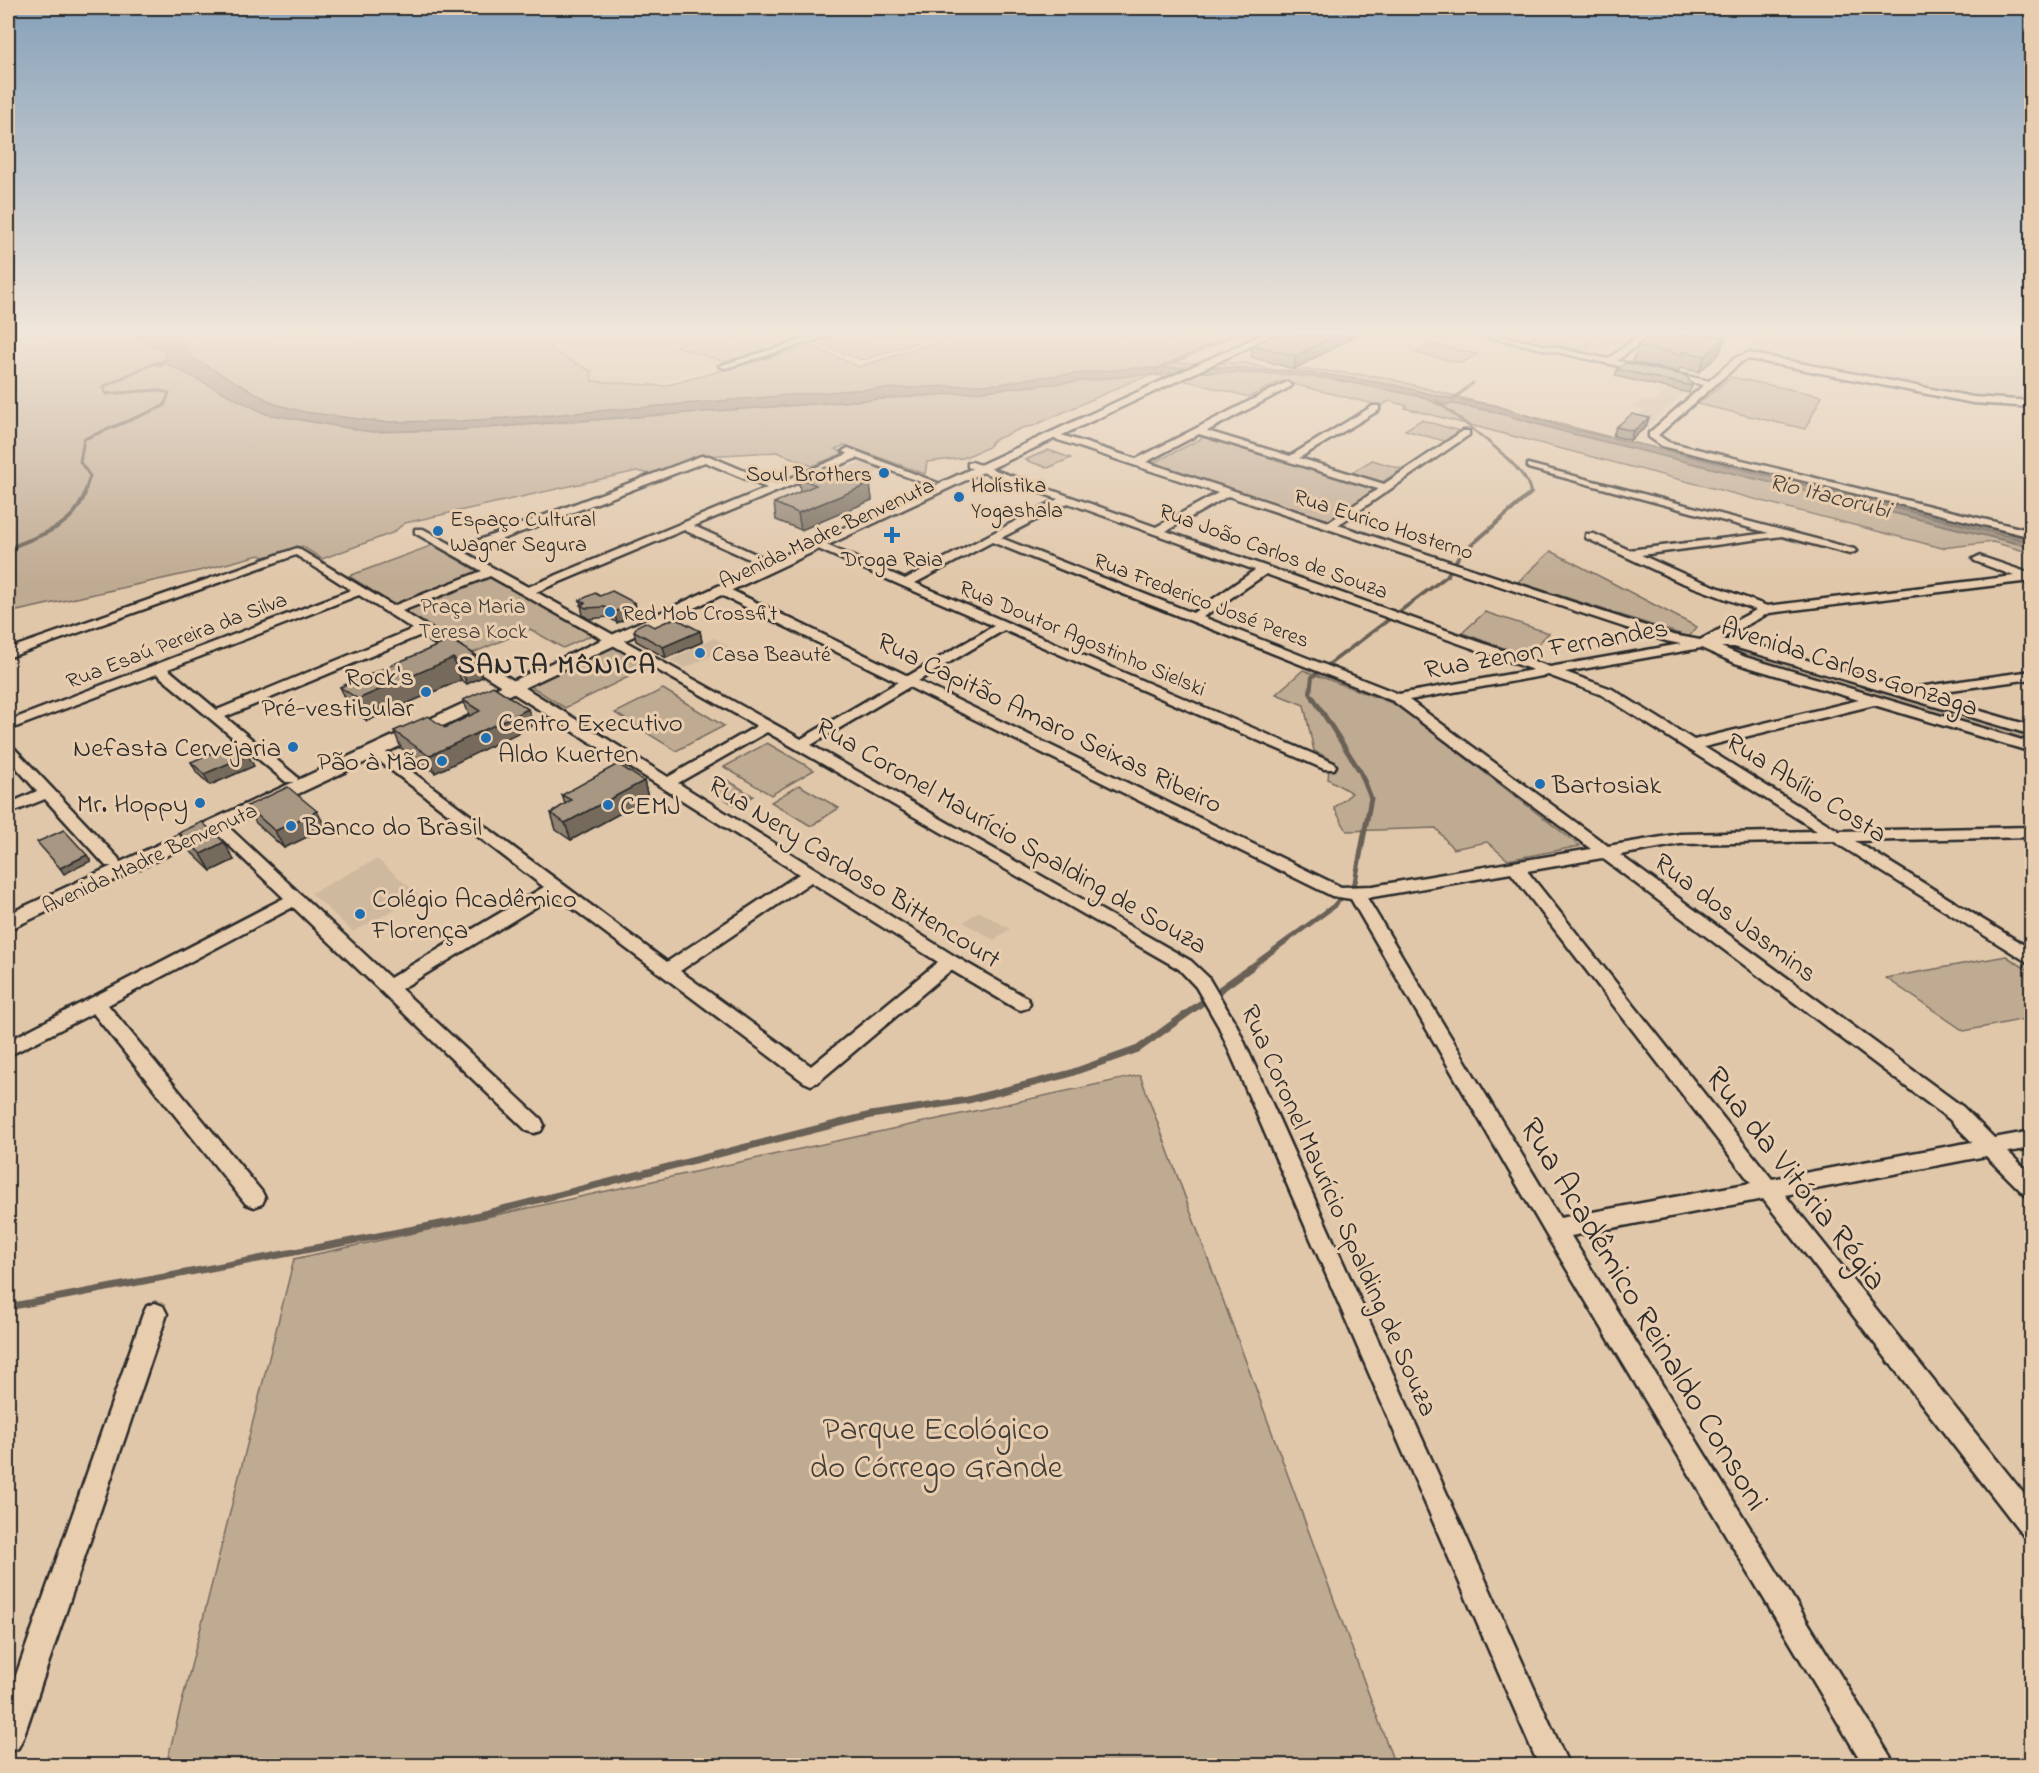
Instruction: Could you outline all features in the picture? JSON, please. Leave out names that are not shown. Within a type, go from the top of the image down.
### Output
[{"type":"main road","name":"Avenida Madre Benvenuta","points":[[1050,434],[1083,418]]},
{"type":"main road","name":"Avenida Madre Benvenuta","points":[[610,637],[723,591],[820,546],[978,467],[1087,418]]},
{"type":"main road","name":"Avenida Madre Benvenuta","points":[[8,910],[291,779],[610,637],[762,561],[933,483],[978,467]]},
{"type":"main road","name":"Avenida Madre Benvenuta","points":[[8,923],[375,751],[507,684]]},
{"type":"street","points":[[1137,463],[1224,418]]},
{"type":"street","points":[[1291,459],[1360,418]]},
{"type":"street","points":[[1671,418],[1653,433],[1654,438],[1665,444],[2031,534]]},
{"type":"street","points":[[1198,431],[1386,488]]},
{"type":"street","name":"Rua Eurico Hosterno","points":[[1050,434],[1670,638],[1702,644]]},
{"type":"street","points":[[1329,527],[1466,434]]},
{"type":"street","points":[[842,448],[933,483]]},
{"type":"street","points":[[528,591],[857,454]]},
{"type":"street","points":[[458,552],[705,458],[777,488]]},
{"type":"street","points":[[1532,466],[1850,551]]},
{"type":"street","name":"Rua João Carlos de Souza","points":[[978,467],[1550,671]]},
{"type":"street","points":[[1157,531],[1226,493]]},
{"type":"street","points":[[906,583],[1067,499]]},
{"type":"street","points":[[685,526],[762,561]]},
{"type":"street","name":"Rua Coronel Maurício Spalding de Souza","points":[[419,531],[801,745],[1185,965],[1202,981],[1228,1026],[1554,1766]]},
{"type":"street","points":[[1629,554],[1785,534]]},
{"type":"street","points":[[1590,536],[1684,579],[1767,610]]},
{"type":"street","name":"Rua Frederico José Peres","points":[[991,538],[1398,698]]},
{"type":"street","name":"Rua Doutor Agostinho Sielski","points":[[820,546],[1329,766]]},
{"type":"street","name":"Rua Nery Cardoso Bittencourt","points":[[8,653],[297,551],[666,784],[1020,1003]]},
{"type":"street","points":[[1979,559],[2031,578]]},
{"type":"street","points":[[1194,618],[1265,570]]},
{"type":"street","points":[[392,611],[492,571]]},
{"type":"street","points":[[1702,644],[1767,610],[2031,578]]},
{"type":"street","name":"Rua Esaú Pereira da Silva","points":[[8,726],[360,591]]},
{"type":"street","name":"Rua Capitão Amaro Seixas Ribeiro","points":[[723,591],[1348,893]]},
{"type":"street","points":[[801,745],[1004,626]]},
{"type":"street","points":[[215,716],[422,630]]},
{"type":"street","name":"Avenida Carlos Gonzaga","points":[[1702,644],[1735,643],[2031,731]]},
{"type":"street","name":"Rua Zenon Fernandes","points":[[1398,698],[1702,644]]},
{"type":"street","name":"Avenida Carlos Gonzaga","points":[[1702,644],[1740,660],[2031,748]]},
{"type":"street","points":[[158,668],[291,779]]},
{"type":"street","name":"Rua Abílio Costa","points":[[1550,671],[1617,696],[2031,959]]},
{"type":"street","points":[[1902,692],[2031,675]]},
{"type":"street","name":"Rua dos Jasmins","points":[[1398,698],[1956,1113],[2031,1189]]},
{"type":"street","points":[[1693,745],[1875,700]]},
{"type":"street","points":[[666,784],[767,726]]},
{"type":"street","points":[[8,750],[112,862]]},
{"type":"street","points":[[375,751],[812,1077],[950,961]]},
{"type":"street","points":[[8,809],[47,792]]},
{"type":"street","points":[[217,825],[534,1125]]},
{"type":"street","points":[[1348,893],[1680,839],[2031,832]]},
{"type":"street","name":"Rua da Vitória Régia","points":[[1515,867],[2031,1526]]},
{"type":"street","points":[[667,971],[811,874]]},
{"type":"street","points":[[388,987],[556,887]]},
{"type":"street","name":"Rua Acadêmico Reinaldo Consoni","points":[[1348,893],[1881,1766]]},
{"type":"street","points":[[8,1049],[295,899]]},
{"type":"street","points":[[96,1003],[254,1198]]},
{"type":"street","points":[[1555,1229],[2031,1139]]},
{"type":"street","points":[[8,1738],[155,1314]]},
{"type":"shaded area","points":[[1635,418],[1656,418],[1645,427],[1629,423]]},
{"type":"shaded area","points":[[863,461],[884,469],[856,481],[831,474]]},
{"type":"shaded area","name":"Casa Beauté","points":[[714,638],[730,647],[685,668],[670,660]]},
{"type":"shaded area","name":"Colégio Acadêmico Florença","points":[[377,859],[420,896],[353,932],[311,893]]},
{"type":"shaded area","points":[[979,911],[1010,929],[994,940],[963,922]]},
{"type":"green space","points":[[8,418],[1051,418],[992,441],[989,447],[963,458],[927,462],[925,474],[845,445],[835,449],[844,453],[812,466],[777,452],[704,456],[650,474],[637,471],[405,523],[392,533],[322,559],[302,546],[265,557],[259,555],[203,570],[8,613]]},
{"type":"green space","points":[[1442,418],[1537,418],[2031,540],[2031,553],[1993,542],[1942,548]]},
{"type":"green space","points":[[1757,418],[1811,418],[1805,429]]},
{"type":"green space","points":[[1421,420],[1460,431],[1444,441],[1405,430]]},
{"type":"green space","points":[[1204,437],[1376,490],[1327,523],[1151,464]]},
{"type":"green space","points":[[1048,450],[1071,458],[1048,468],[1025,460]]},
{"type":"green space","points":[[1372,460],[1402,469],[1381,483],[1351,473]]},
{"type":"green space","points":[[433,545],[479,572],[394,605],[349,576]]},
{"type":"green space","points":[[1551,551],[1697,627],[1689,637],[1518,582]]},
{"type":"green space","name":"Praça Maria Teresa Kock","points":[[488,576],[592,635],[563,648],[530,629],[468,655],[399,611]]},
{"type":"green space","points":[[1485,612],[1549,633],[1526,656],[1462,633]]},
{"type":"green space","points":[[615,646],[651,666],[565,708],[529,685]]},
{"type":"green space","points":[[1729,647],[2031,734],[2031,741],[1730,651]]},
{"type":"green space","points":[[1303,670],[1397,705],[1580,846],[1508,860],[1487,842],[1453,849],[1436,828],[1347,831],[1334,808],[1352,793],[1328,779],[1330,759],[1314,751],[1304,705],[1276,694]]},
{"type":"green space","points":[[663,689],[724,726],[676,751],[615,713]]},
{"type":"green space","points":[[767,743],[814,770],[771,795],[724,767]]},
{"type":"green space","points":[[727,780],[753,796],[736,806],[711,790]]},
{"type":"green space","points":[[799,785],[839,808],[811,826],[771,802]]},
{"type":"green space","points":[[2006,956],[2031,972],[2031,1018],[1964,1031],[1886,978]]},
{"type":"green space","name":"Parque Ecológico do Córrego Grande","points":[[1140,1075],[1395,1765],[166,1765],[294,1259]]},
{"type":"water","points":[[288,418],[349,418],[382,422],[510,418],[626,418],[458,430],[371,432]]},
{"type":"water","name":"Rio Itacorubi","points":[[1515,418],[1534,418],[1563,427],[1661,449],[2031,542],[2031,547]]},
{"type":"building","points":[[1627,418],[1649,418],[1633,431],[1616,427]]},
{"type":"building","points":[[826,467],[870,484],[798,513],[774,503],[816,485],[799,478]]},
{"type":"building","points":[[612,591],[635,603],[614,612],[605,607],[586,608],[580,605],[585,603],[580,600],[595,593],[600,596]]},
{"type":"building","points":[[675,618],[700,631],[663,647],[634,631],[637,626],[645,622],[654,627]]},
{"type":"building","points":[[451,640],[475,655],[459,662],[453,658],[358,699],[340,687]]},
{"type":"building","points":[[493,686],[528,709],[429,756],[394,731],[428,716],[445,728],[480,711],[463,700]]},
{"type":"building","points":[[235,743],[248,755],[204,774],[191,762]]},
{"type":"building","points":[[618,764],[644,781],[565,823],[551,813],[571,800],[562,795]]},
{"type":"building","points":[[288,787],[317,811],[275,831],[247,806]]},
{"type":"building","points":[[202,822],[224,842],[201,854],[179,833]]},
{"type":"building","points":[[64,830],[87,855],[60,868],[37,842]]},
{"type":"waterway","points":[[84,494],[90,476],[80,462],[84,439],[136,418]]},
{"type":"waterway","points":[[1458,418],[1492,445],[1520,472],[1528,484],[1530,494]]},
{"type":"waterway","points":[[8,549],[54,529],[64,522],[73,515],[85,493]]},
{"type":"waterway","points":[[1315,701],[1310,693],[1312,677],[1447,576],[1459,556],[1530,494]]},
{"type":"waterway","points":[[1248,969],[1334,906],[1355,882],[1371,798],[1361,773],[1314,699]]},
{"type":"waterway","points":[[8,1307],[456,1221],[871,1115],[968,1100],[1068,1074],[1138,1049],[1250,968]]},
{"type":"place","name":"Soul Brothers","points":[[884,473]]},
{"type":"place","name":"Holístika Yogashala","points":[[959,497]]},
{"type":"place","name":"Espaço Cultural Wagner Segura","points":[[438,531]]},
{"type":"place","name":"Droga Raia","points":[[892,535]]},
{"type":"place","name":"Red Mob Crossfit","points":[[610,612]]},
{"type":"place","name":"Casa Beauté","points":[[700,653]]},
{"type":"place","name":"Rock's Pré-vestibular","points":[[426,692]]},
{"type":"place","name":"Centro Executivo Aldo Kuerten","points":[[486,738]]},
{"type":"place","name":"Nefasta Cervejaria","points":[[293,747]]},
{"type":"place","name":"Pão à Mão","points":[[442,761]]},
{"type":"place","name":"Bartosiak","points":[[1540,784]]},
{"type":"place","name":"Mr. Hoppy","points":[[200,803]]},
{"type":"place","name":"CEMJ","points":[[608,805]]},
{"type":"place","name":"Banco do Brasil","points":[[291,826]]},
{"type":"place","name":"Colégio Acadêmico Florença","points":[[360,914]]},
{"type":"district","name":"SANTA MÔNICA","points":[[557,664]]}]
